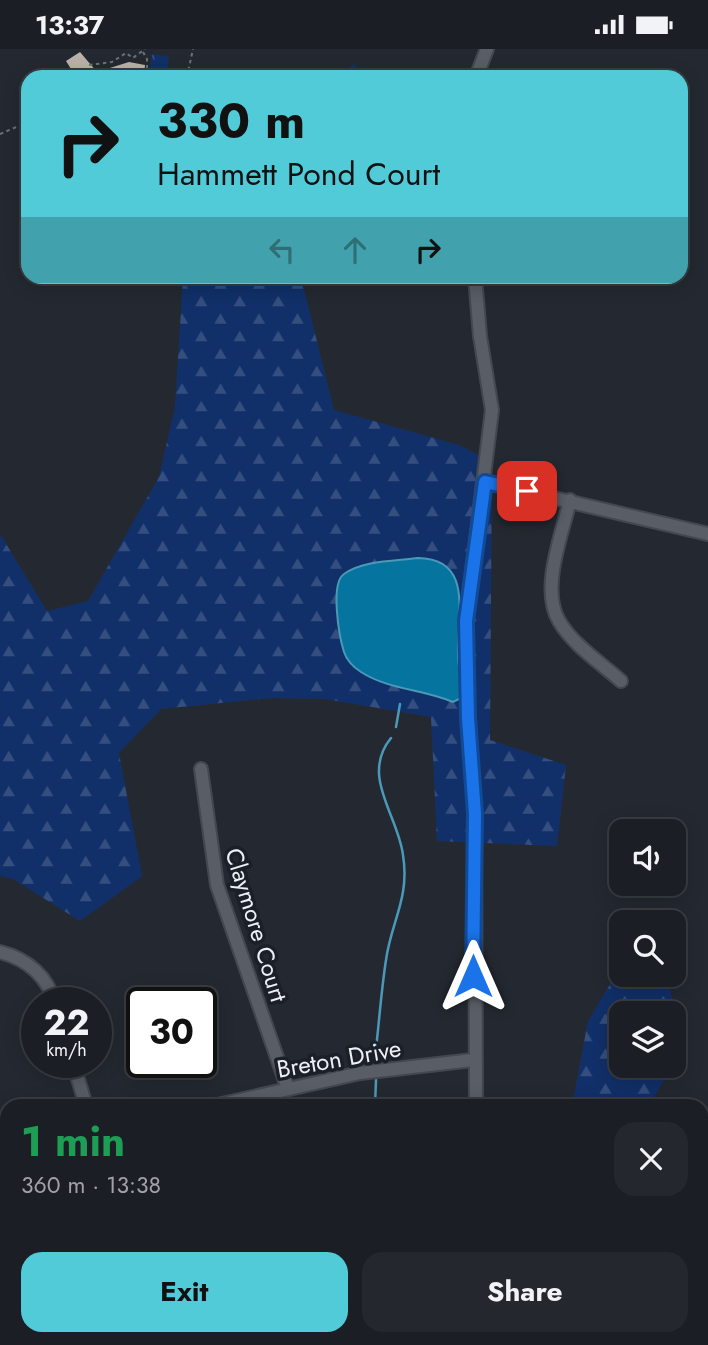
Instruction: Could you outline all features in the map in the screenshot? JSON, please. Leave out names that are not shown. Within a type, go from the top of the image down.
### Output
[{"type":"street","points":[[479,70],[487,49]]},
{"type":"street","points":[[475,1099],[475,814],[468,718],[466,621],[485,482],[492,402],[479,328],[476,284]]},
{"type":"street","points":[[485,482],[708,534]]},
{"type":"street","points":[[570,500],[552,582],[552,604],[558,621],[572,637],[621,681]]},
{"type":"street","name":"Claymore Court","points":[[201,769],[217,885],[288,1089]]},
{"type":"street","points":[[0,951],[30,965],[44,979],[48,987]]},
{"type":"street","name":"Breton Drive","points":[[244,1099],[360,1073],[473,1060]]},
{"type":"street","points":[[78,1078],[84,1099]]},
{"type":"path","points":[[188,70],[193,49]]},
{"type":"path","points":[[89,65],[112,62],[126,53],[133,58],[144,50],[147,70]]},
{"type":"path","points":[[0,134],[21,125]]},
{"type":"green space","points":[[152,54],[169,57],[167,70],[150,70]]},
{"type":"green space","points":[[354,64],[360,70],[347,70]]},
{"type":"green space","points":[[183,284],[303,284],[334,410],[459,445],[492,462],[490,740],[566,765],[557,846],[437,841],[431,717],[325,699],[271,698],[161,709],[119,753],[142,876],[80,921],[13,879],[0,876],[0,534],[47,611],[88,601],[159,477],[175,407]]},
{"type":"green space","points":[[609,986],[669,987],[673,1001],[609,1001],[609,1078],[666,1078],[652,1099],[573,1099],[588,1021]]},
{"type":"shaded area","points":[[418,558],[436,561],[448,568],[459,592],[458,656],[462,693],[461,698],[453,702],[372,678],[351,663],[342,644],[338,623],[337,588],[344,574],[360,566]]},
{"type":"building","points":[[80,52],[95,70],[72,70],[66,61]]},
{"type":"building","points":[[129,62],[145,65],[145,70],[103,70]]},
{"type":"waterway","points":[[396,727],[400,704]]},
{"type":"waterway","points":[[375,1057],[388,946],[404,884],[400,840],[380,781],[382,752],[391,738]]},
{"type":"waterway","points":[[375,1099],[376,1080]]},
{"type":"route","points":[[473,976],[475,814],[468,718],[468,594],[485,482],[527,491]]}]
